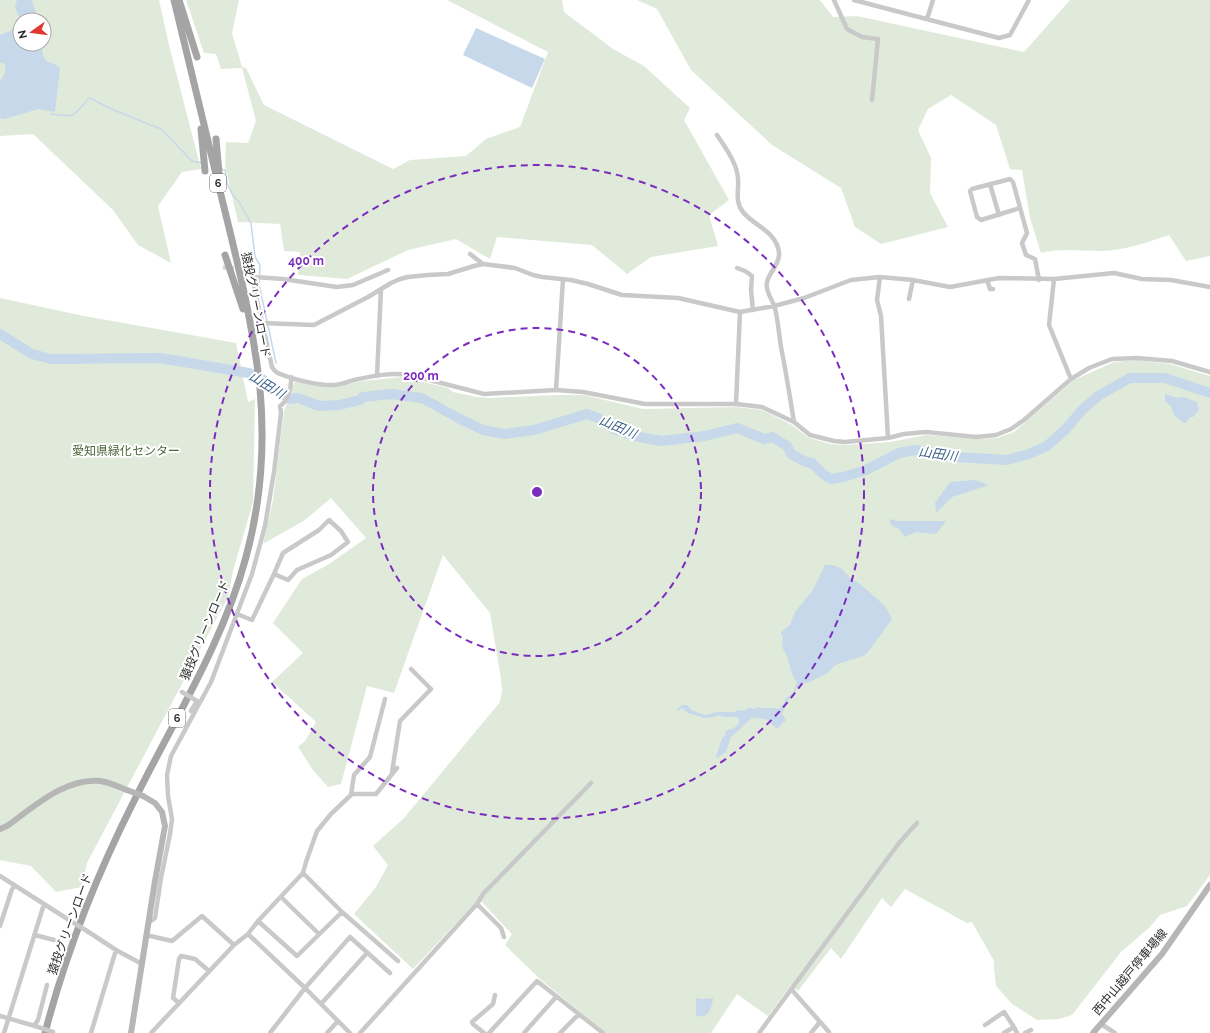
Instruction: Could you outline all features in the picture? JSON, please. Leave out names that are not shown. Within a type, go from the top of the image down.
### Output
[{"type":"main road","name":"猿投グリーンロード","points":[[45,1033],[73,942],[108,856],[134,800],[212,647],[237,586],[246,557],[255,518],[260,479],[262,450],[260,390],[253,342],[235,254],[174,0]]},
{"type":"main road","points":[[179,0],[197,57]]},
{"type":"main road","points":[[180,26],[200,123],[204,149],[205,171]]},
{"type":"main road","points":[[216,139],[219,174],[234,241],[235,254]]},
{"type":"main road","points":[[225,255],[253,342]]},
{"type":"street","points":[[834,0],[847,28],[862,37],[878,39],[872,100]]},
{"type":"street","points":[[854,0],[999,38],[1010,35],[1029,0]]},
{"type":"street","points":[[927,19],[931,0]]},
{"type":"street","points":[[717,134],[734,163],[737,172],[739,179],[738,204],[743,213],[768,232],[775,240],[779,253],[766,288],[774,306],[794,422]]},
{"type":"street","points":[[1020,208],[981,220],[977,217],[970,191],[972,189],[1010,179],[1013,182],[1027,233],[1022,243],[1026,255],[1035,259],[1039,280]]},
{"type":"street","points":[[990,184],[999,215]]},
{"type":"street","points":[[470,254],[483,264]]},
{"type":"street","points":[[262,323],[314,325],[368,298],[391,283],[408,277],[448,274],[483,264],[515,268],[542,277],[588,284],[622,295],[678,298],[740,312],[774,306],[804,298],[851,280],[880,277],[913,280],[950,287],[1006,278],[1039,280],[1114,273],[1142,279],[1171,280],[1210,287]]},
{"type":"street","points":[[737,268],[752,276],[751,290],[753,310]]},
{"type":"street","points":[[242,270],[255,277],[283,279],[337,287],[353,285],[388,270]]},
{"type":"street","points":[[255,277],[254,282],[272,367],[274,371],[291,377],[318,384],[334,386],[377,376],[402,374],[484,394],[556,390],[583,392],[645,404],[736,404],[762,407],[794,422],[810,435],[834,441],[845,442],[888,438],[904,434],[926,432],[976,437],[996,435],[1011,429],[1024,420],[1071,379],[1089,368],[1112,359],[1137,358],[1172,361],[1210,372]]},
{"type":"street","points":[[880,277],[877,300],[882,316],[888,438]]},
{"type":"street","points":[[556,390],[563,279]]},
{"type":"street","points":[[1054,279],[1049,325],[1071,379]]},
{"type":"street","points":[[909,299],[913,280]]},
{"type":"street","points":[[987,280],[990,289],[993,289]]},
{"type":"street","points":[[377,376],[381,289]]},
{"type":"street","points":[[736,404],[740,312]]},
{"type":"street","points":[[149,920],[155,918],[172,819],[168,789],[168,766],[171,756],[210,682],[252,574],[265,526],[274,472],[281,413],[280,406],[285,401],[290,388],[291,377]]},
{"type":"street","points":[[236,614],[252,620],[283,553],[319,530],[329,520],[341,531],[348,542],[332,556],[297,570],[288,580],[274,574]]},
{"type":"street","points":[[392,774],[400,721],[430,689],[411,669]]},
{"type":"street","points":[[182,692],[197,700],[191,710],[194,712]]},
{"type":"street","points":[[351,795],[354,775],[370,756],[385,699]]},
{"type":"street","points":[[151,1033],[234,945],[248,934],[258,921],[303,873],[317,831],[331,814],[352,794],[376,794],[397,768]]},
{"type":"street","points":[[0,829],[7,826],[54,793],[71,785],[88,781],[102,781],[143,796],[155,803],[162,812],[165,826],[131,1033]]},
{"type":"street","points":[[360,1033],[477,904],[483,894],[591,782]]},
{"type":"street","points":[[760,1033],[899,843],[917,823]]},
{"type":"street","points":[[303,873],[342,912],[398,961]]},
{"type":"street","points":[[0,876],[116,950],[142,964]]},
{"type":"street","name":"西中山越戸停車場線","points":[[1092,1033],[1162,954],[1210,885]]},
{"type":"street","points":[[0,926],[12,889],[15,886]]},
{"type":"street","points":[[281,897],[319,934]]},
{"type":"street","points":[[4,1033],[44,904]]},
{"type":"street","points":[[477,904],[501,928],[504,936]]},
{"type":"street","points":[[258,921],[297,956],[342,912]]},
{"type":"street","points":[[146,935],[172,941],[202,916],[234,945]]},
{"type":"street","points":[[248,934],[350,1033]]},
{"type":"street","points":[[35,935],[54,940]]},
{"type":"street","points":[[270,1033],[305,988],[350,937],[390,973]]},
{"type":"street","points":[[91,1033],[116,950]]},
{"type":"street","points":[[321,1004],[367,953]]},
{"type":"street","points":[[179,1003],[173,998],[179,959],[181,956],[195,959],[209,971]]},
{"type":"street","points":[[489,1033],[537,981],[603,1033]]},
{"type":"street","points":[[34,1026],[38,1020],[47,985]]},
{"type":"street","points":[[791,990],[829,1032]]},
{"type":"street","points":[[484,1033],[472,1022],[493,1004],[495,995]]},
{"type":"street","points":[[524,1033],[556,997]]},
{"type":"street","points":[[985,1025],[1004,1012],[1017,1033]]},
{"type":"street","points":[[560,1033],[579,1014]]},
{"type":"street","points":[[0,1016],[56,1032]]},
{"type":"street","points":[[327,1033],[338,1021]]},
{"type":"street","points":[[811,1033],[820,1022]]},
{"type":"street","points":[[1101,1024],[1115,1033]]},
{"type":"street","points":[[1004,1033],[1014,1027]]},
{"type":"street","points":[[1026,1033],[1031,1030]]},
{"type":"green space","points":[[0,0],[159,0],[201,169],[182,172],[158,206],[171,263],[138,245],[113,210],[33,134],[0,136]]},
{"type":"green space","points":[[186,0],[239,0],[232,33],[242,67],[246,68],[264,105],[393,169],[410,160],[466,156],[486,139],[520,127],[548,52],[447,0],[562,0],[564,12],[613,49],[644,66],[690,108],[684,120],[729,200],[709,215],[718,246],[651,257],[627,274],[592,245],[497,237],[490,259],[456,239],[408,250],[347,279],[298,275],[300,252],[284,251],[280,224],[238,222],[225,166],[226,142],[248,143],[256,121],[242,68],[221,69],[216,54],[204,53]]},
{"type":"green space","points":[[637,0],[820,0],[833,17],[857,16],[1024,52],[1070,0],[1210,0],[1210,256],[1186,261],[1169,235],[1135,246],[1109,251],[1063,250],[1041,253],[1030,218],[1022,170],[1010,169],[996,125],[951,95],[928,109],[918,130],[931,158],[930,193],[948,227],[881,244],[855,227],[841,188],[772,145],[691,70],[657,9]]},
{"type":"green space","name":"愛知県緑化センター","points":[[0,298],[84,316],[236,343],[248,402],[255,399],[253,502],[233,571],[228,597],[87,863],[82,887],[56,892],[31,866],[0,860]]},
{"type":"green space","points":[[1137,360],[1170,364],[1210,376],[1210,875],[1187,906],[1160,915],[1150,927],[1121,952],[1072,1015],[1059,1019],[1037,1020],[1012,1004],[996,986],[994,961],[972,922],[967,923],[905,889],[891,907],[882,898],[841,959],[831,948],[798,991],[791,985],[768,1016],[737,994],[711,1033],[606,1033],[541,980],[505,945],[512,934],[479,899],[413,969],[354,914],[376,887],[388,865],[373,846],[404,818],[500,702],[502,691],[501,679],[490,613],[443,555],[394,693],[367,686],[341,784],[328,787],[313,770],[298,747],[305,741],[316,722],[272,682],[303,653],[273,623],[302,579],[329,564],[366,538],[331,498],[305,520],[263,544],[273,500],[284,411],[295,381],[326,387],[335,387],[363,381],[402,377],[448,388],[453,392],[477,397],[490,398],[584,395],[643,409],[737,407],[762,410],[792,425],[809,438],[831,444],[847,445],[890,442],[926,435],[976,439],[997,438],[1014,432],[1074,380],[1114,362]]},
{"type":"water","points":[[17,0],[32,0],[36,12],[17,12],[15,7]]},
{"type":"water","points":[[476,28],[545,59],[532,88],[463,55]]},
{"type":"water","points":[[12,30],[12,52],[42,52],[46,61],[60,68],[55,112],[38,109],[5,119],[0,118],[0,80],[4,75],[5,64],[0,62],[0,35]]},
{"type":"water","points":[[1165,394],[1177,398],[1184,397],[1197,402],[1199,410],[1193,417],[1190,417],[1187,422],[1184,423],[1174,415],[1171,406],[1165,401]]},
{"type":"water","points":[[975,480],[989,485],[952,497],[936,513],[935,503],[950,482]]},
{"type":"water","points":[[889,519],[898,521],[946,521],[936,534],[916,532],[905,537],[899,529],[891,525]]},
{"type":"water","points":[[825,565],[833,565],[842,569],[850,578],[860,584],[885,606],[892,619],[868,652],[863,656],[838,664],[829,672],[808,683],[801,683],[793,696],[786,702],[786,706],[782,713],[786,720],[778,728],[766,719],[752,718],[731,737],[726,752],[717,758],[716,756],[722,738],[725,736],[727,730],[734,728],[738,724],[739,719],[736,717],[725,717],[719,715],[704,718],[688,713],[682,708],[678,711],[677,709],[682,705],[687,705],[691,710],[705,715],[717,712],[734,712],[738,710],[744,711],[748,708],[752,708],[754,710],[756,707],[779,709],[783,705],[786,698],[792,694],[797,682],[793,676],[787,656],[782,647],[783,636],[781,632],[790,625],[795,612],[813,590]]},
{"type":"water","points":[[696,998],[713,998],[712,1006],[706,1015],[696,1015]]},
{"type":"waterway","points":[[51,114],[65,116],[73,115],[90,98],[109,108],[161,129],[192,161],[202,163]]},
{"type":"waterway","points":[[221,169],[225,170],[227,183],[232,194],[239,202],[251,223],[255,257],[260,265],[259,284],[276,363]]},
{"type":"waterway","name":"山田川","points":[[0,334],[32,354],[51,359],[160,358],[249,373],[262,379],[289,399],[298,398],[319,406],[339,405],[360,400],[363,397],[391,394],[422,398],[483,430],[504,434],[534,430],[587,414],[598,418],[614,429],[634,436],[661,441],[705,436],[737,428],[764,439],[772,437],[787,446],[791,454],[806,462],[812,463],[823,474],[831,479],[866,470],[899,453],[916,450],[956,457],[1007,460],[1029,454],[1047,446],[1066,429],[1082,410],[1098,396],[1130,378],[1165,378],[1210,393]]},
{"type":"tunnel","points":[[223,267],[241,270]]}]
